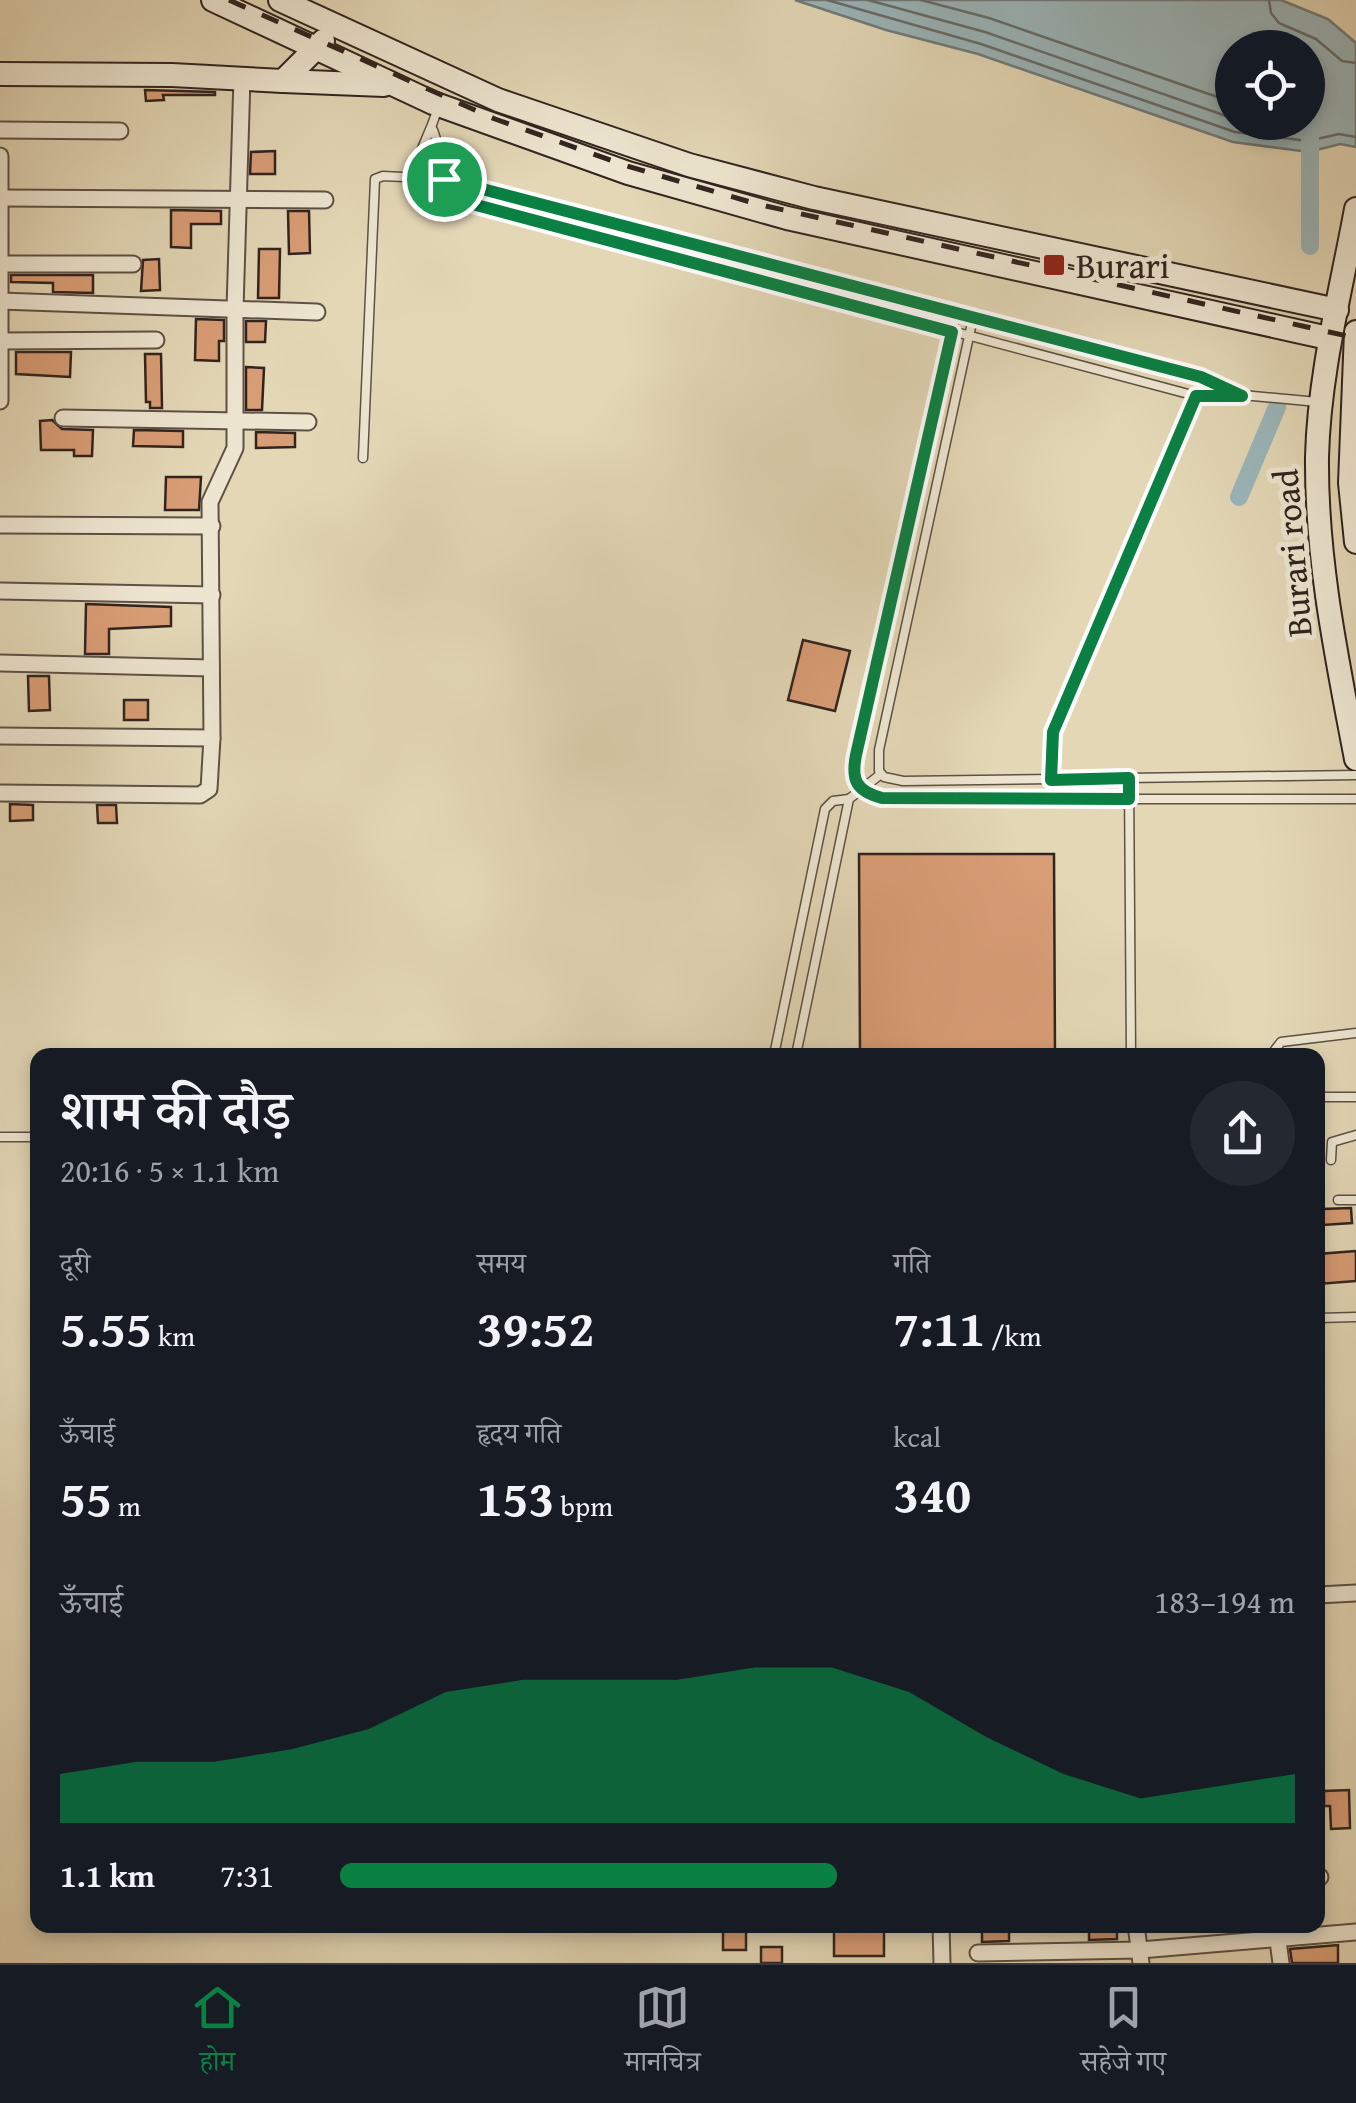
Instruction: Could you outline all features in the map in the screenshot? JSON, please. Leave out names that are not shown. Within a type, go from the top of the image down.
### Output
[{"type":"main road","points":[[213,0],[438,104],[628,173],[787,218],[1328,338]]},
{"type":"main road","points":[[280,0],[498,100],[690,165],[814,198],[1336,310]]},
{"type":"main road","points":[[282,81],[318,50],[334,26]]},
{"type":"main road","points":[[0,74],[394,85]]},
{"type":"main road","name":"Burari road","points":[[1355,214],[1328,338],[1317,454],[1327,603],[1356,759]]},
{"type":"main road","name":"Burari road","points":[[1355,340],[1356,542]]},
{"type":"street","points":[[0,793],[200,795],[209,789],[212,493],[234,448],[234,309],[242,78]]},
{"type":"street","points":[[0,130],[120,131]]},
{"type":"street","points":[[0,156],[0,400]]},
{"type":"street","points":[[0,198],[325,200]]},
{"type":"street","points":[[0,264],[134,264]]},
{"type":"street","points":[[0,301],[317,312]]},
{"type":"street","points":[[0,342],[156,340]]},
{"type":"street","points":[[63,418],[308,422]]},
{"type":"street","points":[[0,525],[212,526]]},
{"type":"street","points":[[0,591],[212,594]]},
{"type":"street","points":[[0,663],[212,668]]},
{"type":"street","points":[[0,736],[212,738]]},
{"type":"street","points":[[1325,1596],[1356,1594]]},
{"type":"street","points":[[978,1952],[1140,1957],[1356,1932]]},
{"type":"street","points":[[941,1933],[942,1963]]},
{"type":"street","points":[[1278,1941],[1280,1963]]},
{"type":"lane","points":[[438,104],[433,130],[417,162],[420,178],[434,192],[450,198],[1196,396],[1322,403]]},
{"type":"lane","points":[[433,130],[438,145],[438,169],[444,179]]},
{"type":"lane","points":[[363,458],[375,179],[383,176],[444,179],[1201,377],[1242,396]]},
{"type":"lane","points":[[858,788],[853,770],[956,314]]},
{"type":"lane","points":[[973,318],[878,750],[881,774],[903,781],[1356,775]]},
{"type":"lane","points":[[1051,780],[1053,732],[1060,712],[1196,396]]},
{"type":"lane","points":[[898,566],[918,570]]},
{"type":"lane","points":[[797,1048],[848,799],[881,774]]},
{"type":"lane","points":[[1129,778],[1131,1048]]},
{"type":"lane","points":[[964,780],[964,799]]},
{"type":"lane","points":[[858,788],[882,798],[1356,800]]},
{"type":"lane","points":[[775,1048],[824,814],[833,801],[848,799]]},
{"type":"lane","points":[[1276,1048],[1281,1042],[1356,1033]]},
{"type":"lane","points":[[1325,1097],[1356,1096]]},
{"type":"lane","points":[[1331,1160],[1332,1142],[1356,1135]]},
{"type":"lane","points":[[0,1137],[30,1137]]},
{"type":"lane","points":[[1338,1200],[1356,1200]]},
{"type":"lane","points":[[1325,1318],[1356,1317]]},
{"type":"water","points":[[795,0],[1281,0],[1328,19],[1356,43],[1356,147],[1340,144],[1309,152],[1227,140],[1325,140],[1325,30],[1215,30],[1215,136],[978,54],[886,30]]},
{"type":"building","points":[[145,90],[215,95],[163,95],[164,100],[146,101]]},
{"type":"building","points":[[275,151],[275,174],[250,174],[251,152]]},
{"type":"building","points":[[171,210],[221,211],[221,224],[191,224],[191,248],[171,247]]},
{"type":"building","points":[[288,211],[309,211],[310,253],[289,254]]},
{"type":"building","points":[[259,249],[280,249],[279,298],[258,298]]},
{"type":"building","points":[[159,259],[160,290],[141,291],[143,260]]},
{"type":"building","points":[[11,275],[93,275],[93,293],[53,292],[53,283],[11,282]]},
{"type":"building","points":[[196,319],[224,320],[219,361],[195,360]]},
{"type":"building","points":[[246,321],[266,321],[265,342],[246,342]]},
{"type":"building","points":[[16,352],[71,352],[70,377],[16,374]]},
{"type":"building","points":[[145,354],[161,354],[162,408],[150,408],[150,402],[146,402]]},
{"type":"building","points":[[246,367],[264,368],[262,410],[246,410]]},
{"type":"building","points":[[52,420],[62,429],[93,430],[92,456],[74,456],[74,450],[41,450],[40,421]]},
{"type":"building","points":[[134,430],[183,431],[183,447],[133,446]]},
{"type":"building","points":[[256,432],[295,433],[295,447],[256,448]]},
{"type":"building","points":[[166,477],[201,477],[199,510],[165,510]]},
{"type":"building","points":[[86,604],[171,607],[171,626],[109,629],[109,654],[85,654]]},
{"type":"building","points":[[803,640],[850,651],[835,711],[788,700]]},
{"type":"building","points":[[28,676],[49,676],[50,710],[29,711]]},
{"type":"building","points":[[124,700],[148,700],[148,720],[124,720]]},
{"type":"building","points":[[10,804],[33,805],[33,820],[10,821]]},
{"type":"building","points":[[97,805],[116,805],[117,823],[98,823]]},
{"type":"building","points":[[859,854],[1054,854],[1055,1048],[860,1048]]},
{"type":"building","points":[[1351,1208],[1352,1223],[1325,1225],[1325,1209]]},
{"type":"building","points":[[1356,1251],[1356,1281],[1325,1283],[1325,1253]]},
{"type":"building","points":[[1349,1790],[1350,1828],[1331,1829],[1325,1791]]},
{"type":"building","points":[[723,1933],[746,1933],[746,1950],[723,1950]]},
{"type":"building","points":[[834,1933],[884,1933],[884,1956],[834,1956]]},
{"type":"building","points":[[982,1933],[1009,1933],[1009,1941],[982,1942]]},
{"type":"building","points":[[1089,1933],[1117,1933],[1117,1939],[1089,1940]]},
{"type":"building","points":[[1338,1945],[1338,1963],[1292,1963],[1290,1949]]},
{"type":"building","points":[[761,1947],[782,1947],[782,1963],[761,1963]]},
{"type":"waterway","points":[[1310,140],[1310,246]]},
{"type":"waterway","points":[[1239,497],[1277,407]]},
{"type":"railway","points":[[229,0],[495,119],[627,166],[757,204],[1356,338]]},
{"type":"place","name":"Burari","points":[[1054,265]]},
{"type":"route","points":[[420,178],[444,179],[1201,377],[1242,396],[1196,396],[1053,732],[1051,780],[1129,778],[1129,799],[882,798],[866,794],[856,784],[856,755],[952,332],[450,198],[425,186],[420,178]]}]
